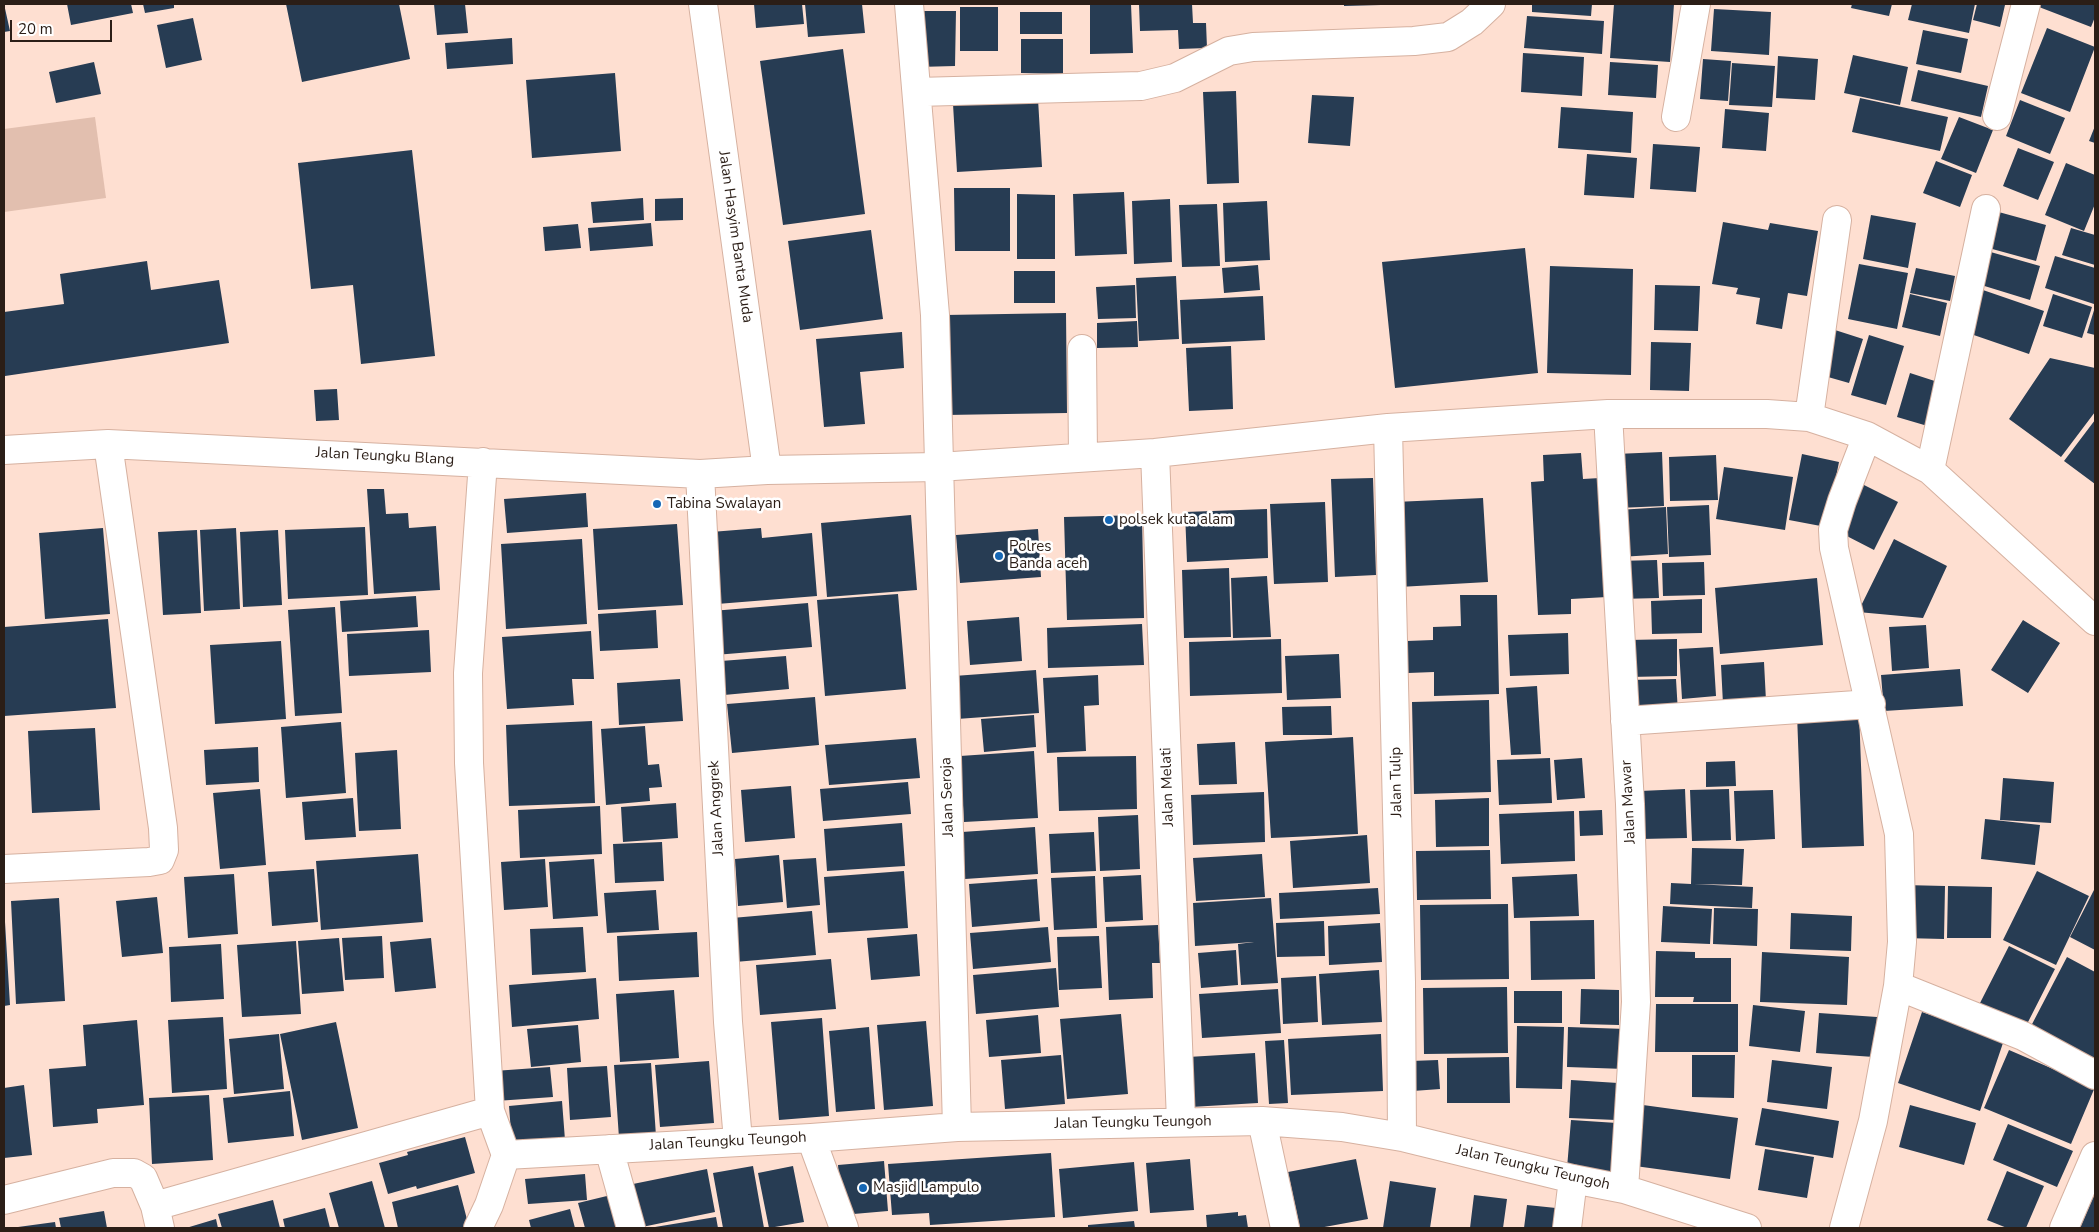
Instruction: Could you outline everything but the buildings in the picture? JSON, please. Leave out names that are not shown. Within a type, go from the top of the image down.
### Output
[{"type":"street","name":"Jalan Hasyim Banta Muda","points":[[703,4],[767,470]]},
{"type":"street","name":"Jalan Seroja","points":[[908,4],[935,315],[956,1127]]},
{"type":"street","points":[[917,92],[1141,86],[1175,78],[1229,51],[1253,47],[1414,41],[1448,36],[1472,22],[1491,4]]},
{"type":"street","points":[[1676,118],[1696,4]]},
{"type":"street","points":[[1997,116],[2026,4]]},
{"type":"street","points":[[1930,470],[1986,209]]},
{"type":"street","points":[[1809,417],[1837,220]]},
{"type":"street","points":[[1082,349],[1083,457]]},
{"type":"street","name":"Jalan Teungku Blang","points":[[4,450],[108,444],[700,474],[767,470],[938,467],[1155,453],[1388,428],[1608,414],[1767,414],[1809,417],[1867,436],[1930,470],[2095,621]]},
{"type":"street","name":"Jalan Mawar","points":[[1608,414],[1631,814],[1636,1002],[1624,1189]]},
{"type":"street","name":"Jalan Tulip","points":[[1388,428],[1401,982],[1402,1136]]},
{"type":"street","points":[[1844,1228],[1874,1121],[1898,986],[1902,942],[1898,834],[1871,704],[1834,548],[1833,530],[1867,436]]},
{"type":"street","points":[[4,869],[149,862],[160,860],[164,850],[163,828],[108,444]]},
{"type":"street","name":"Jalan Melati","points":[[1155,453],[1181,1121]]},
{"type":"street","points":[[478,1228],[489,1205],[506,1155],[490,1112],[469,763],[468,673],[483,462]]},
{"type":"street","name":"Jalan Anggrek","points":[[700,474],[728,1022],[738,1141]]},
{"type":"street","points":[[1625,721],[1871,704]]},
{"type":"street","points":[[1898,986],[2023,1036],[2095,1075]]},
{"type":"street","points":[[4,1200],[113,1173],[134,1173],[143,1178],[158,1217],[490,1112]]},
{"type":"street","name":"Jalan Teungku Teungoh","points":[[506,1155],[811,1138],[956,1127],[1181,1121],[1262,1121],[1342,1126],[1402,1136],[1573,1179],[1624,1189],[1747,1228]]},
{"type":"street","points":[[1262,1121],[1286,1228]]},
{"type":"street","points":[[811,1138],[844,1228]]},
{"type":"street","points":[[609,1149],[631,1228]]},
{"type":"street","points":[[2064,1228],[2095,1156]]},
{"type":"street","points":[[1567,1228],[1573,1179]]},
{"type":"shaded area","points":[[95,117],[106,198],[4,212],[4,129]]},
{"type":"place","name":"Tabina Swalayan","points":[[657,504]]},
{"type":"place","name":"polsek kuta alam","points":[[1109,520]]},
{"type":"place","name":"Polres Banda aceh","points":[[999,556]]},
{"type":"place","name":"Masjid Lampulo","points":[[863,1188]]}]
